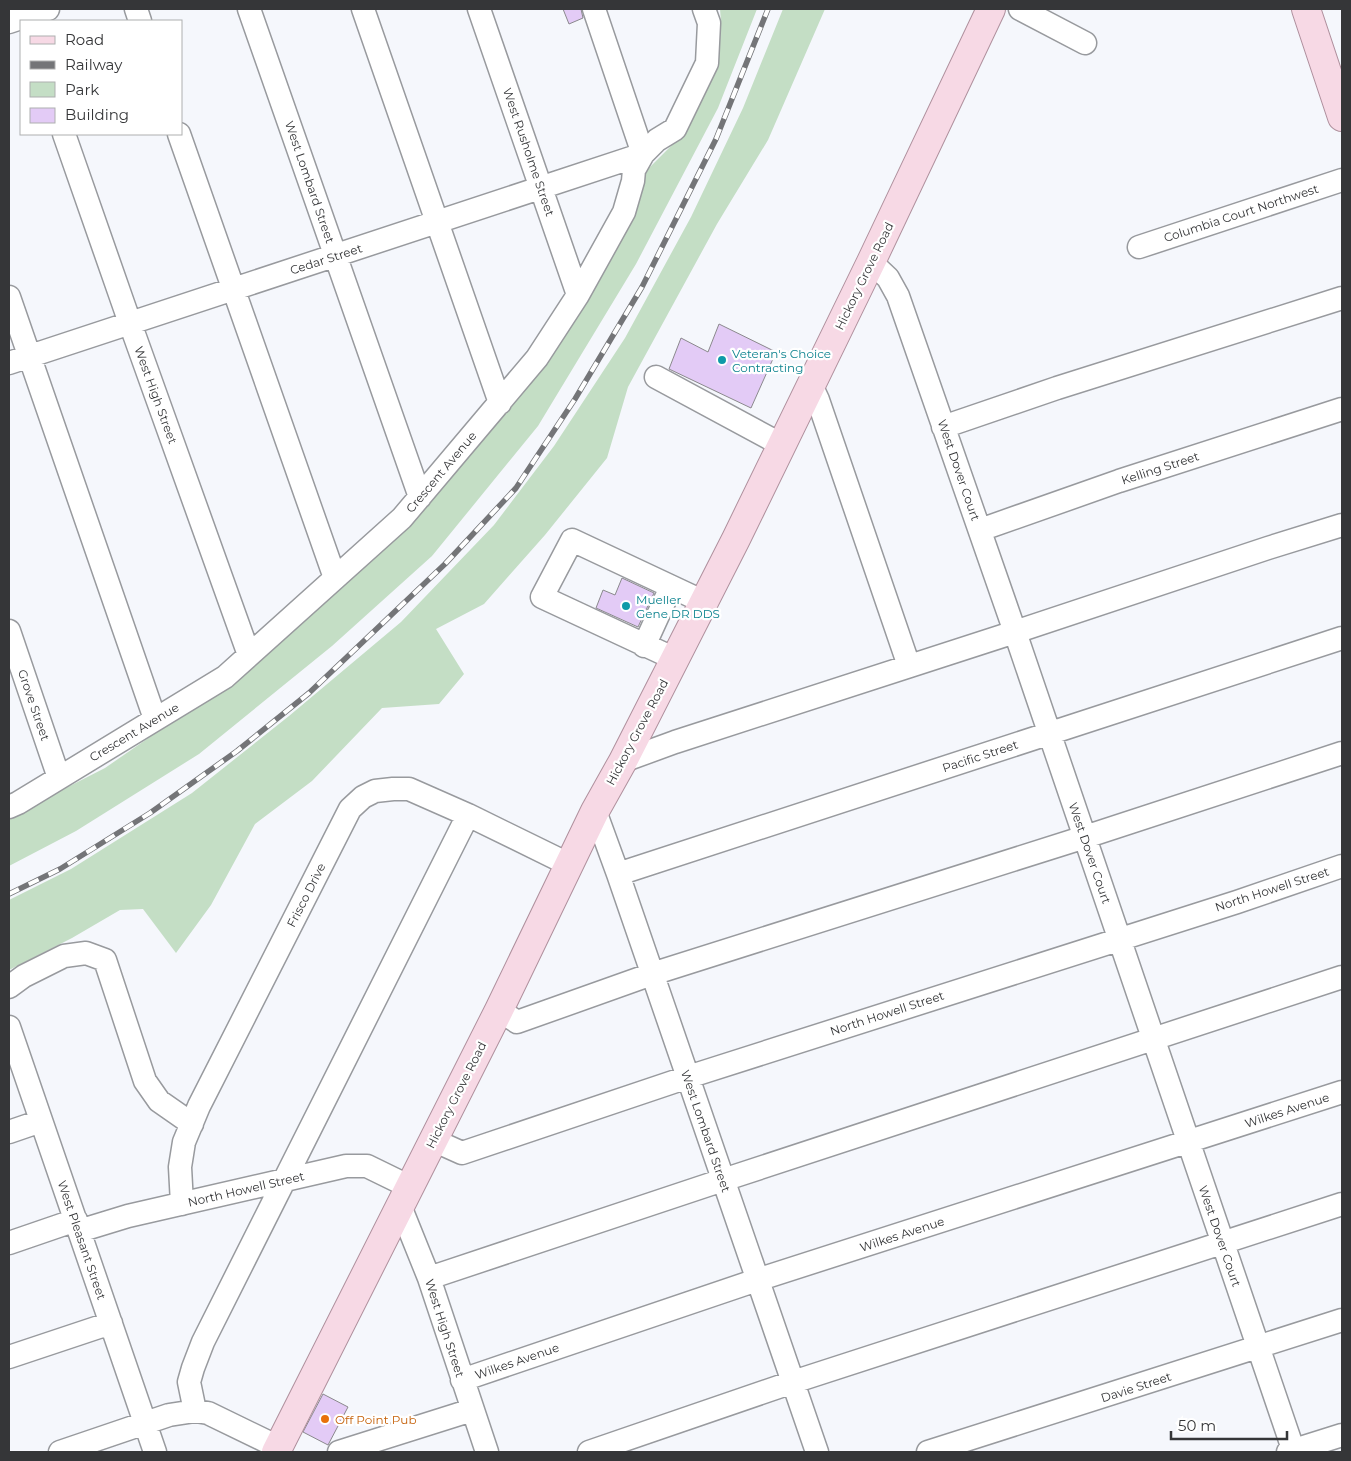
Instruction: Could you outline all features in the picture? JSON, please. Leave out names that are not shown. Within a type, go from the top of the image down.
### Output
[{"type":"main road","name":"Hickory Grove Road","points":[[277,1450],[498,1010],[568,864],[675,660],[782,445],[871,262],[990,9]]},
{"type":"main road","points":[[1306,9],[1334,68],[1342,117]]},
{"type":"street","points":[[20,17],[48,9]]},
{"type":"street","name":"West Lombard Street","points":[[249,9],[420,497]]},
{"type":"street","points":[[363,9],[500,403]]},
{"type":"street","name":"West Rusholme Street","points":[[479,9],[578,295]]},
{"type":"street","points":[[594,9],[643,154]]},
{"type":"street","name":"Crescent Avenue","points":[[9,807],[225,677],[402,518],[538,358],[578,295],[624,212],[633,181],[634,170],[643,154],[657,140],[675,129],[707,63],[709,23],[704,9]]},
{"type":"street","points":[[1020,9],[1085,43]]},
{"type":"street","name":"West High Street","points":[[64,135],[249,655]]},
{"type":"street","points":[[179,135],[335,578]]},
{"type":"street","name":"Cedar Street","points":[[9,363],[643,154]]},
{"type":"street","name":"Columbia Court Northwest","points":[[1139,246],[1342,180]]},
{"type":"street","name":"West Dover Court","points":[[871,262],[888,278],[898,296],[1050,734],[1292,1452]]},
{"type":"street","points":[[9,296],[155,720]]},
{"type":"street","points":[[944,427],[1057,388],[1342,298]]},
{"type":"street","points":[[656,377],[782,445]]},
{"type":"street","points":[[811,385],[909,666]]},
{"type":"street","name":"Kelling Street","points":[[980,530],[1119,481],[1342,409]]},
{"type":"street","points":[[623,761],[684,739],[1342,525]]},
{"type":"street","points":[[675,660],[542,597],[572,540],[704,602]]},
{"type":"street","points":[[644,646],[671,587]]},
{"type":"street","name":"Grove Street","points":[[9,631],[59,778]]},
{"type":"street","name":"Pacific Street","points":[[618,874],[1342,638]]},
{"type":"street","points":[[498,1010],[517,1022],[652,974],[1085,837],[1342,753]]},
{"type":"street","name":"Frisco Drive","points":[[182,1204],[180,1167],[184,1142],[204,1097],[350,808],[363,797],[375,791],[393,788],[409,789],[468,815],[568,864]]},
{"type":"street","name":"West Lombard Street","points":[[595,811],[817,1452]]},
{"type":"street","points":[[195,1411],[189,1382],[203,1342],[468,815]]},
{"type":"street","name":"North Howell Street","points":[[433,1140],[462,1153],[688,1076],[1237,902],[1342,866]]},
{"type":"street","points":[[9,987],[24,976],[64,956],[86,953],[105,960],[145,1081],[159,1101],[192,1124]]},
{"type":"street","points":[[429,1278],[1342,977]]},
{"type":"street","name":"West Pleasant Street","points":[[9,1027],[155,1452]]},
{"type":"street","name":"Wilkes Avenue","points":[[462,1380],[758,1280],[1342,1092]]},
{"type":"street","points":[[9,1132],[41,1121]]},
{"type":"street","name":"North Howell Street","points":[[9,1243],[346,1166],[367,1166],[405,1196]]},
{"type":"street","name":"West High Street","points":[[405,1196],[429,1278],[487,1452]]},
{"type":"street","points":[[590,1452],[793,1382],[1342,1204]]},
{"type":"street","name":"Davie Street","points":[[928,1452],[1342,1320]]},
{"type":"street","points":[[9,1357],[111,1323]]},
{"type":"street","points":[[339,1452],[472,1410]]},
{"type":"street","points":[[60,1452],[169,1415],[195,1411],[208,1413],[277,1450]]},
{"type":"street","points":[[1292,1452],[1342,1435]]},
{"type":"green space","points":[[720,9],[757,9],[718,108],[636,264],[538,426],[432,556],[332,646],[199,754],[76,831],[9,866],[9,817],[105,768],[225,685],[519,392],[641,176],[684,133],[721,21]]},
{"type":"green space","points":[[783,9],[825,9],[768,140],[717,224],[628,387],[607,458],[545,535],[484,604],[436,629],[464,674],[439,704],[382,708],[312,781],[255,824],[211,905],[176,953],[143,909],[120,910],[72,938],[9,970],[9,900],[71,869],[192,793],[289,716],[401,622],[494,525],[554,446],[625,338],[691,217],[743,108]]},
{"type":"building","points":[[563,9],[581,9],[583,18],[569,24]]},
{"type":"building","name":"Veteran's Choice Contracting","points":[[719,324],[776,352],[751,408],[669,369],[681,338],[708,352]]},
{"type":"building","name":"Mueller Gene DR DDS","points":[[622,578],[654,593],[638,627],[596,608],[603,590],[615,595]]},
{"type":"building","name":"Off Point Pub","points":[[323,1394],[348,1407],[328,1445],[303,1432]]},
{"type":"railway","points":[[9,894],[60,869],[150,813],[237,751],[309,693],[445,564],[516,488],[575,399],[642,287],[716,139],[768,9]]},
{"type":"place","name":"Veteran's Choice Contracting","points":[[722,360]]},
{"type":"place","name":"Mueller Gene DR DDS","points":[[626,606]]},
{"type":"place","name":"Off Point Pub","points":[[325,1419]]}]
